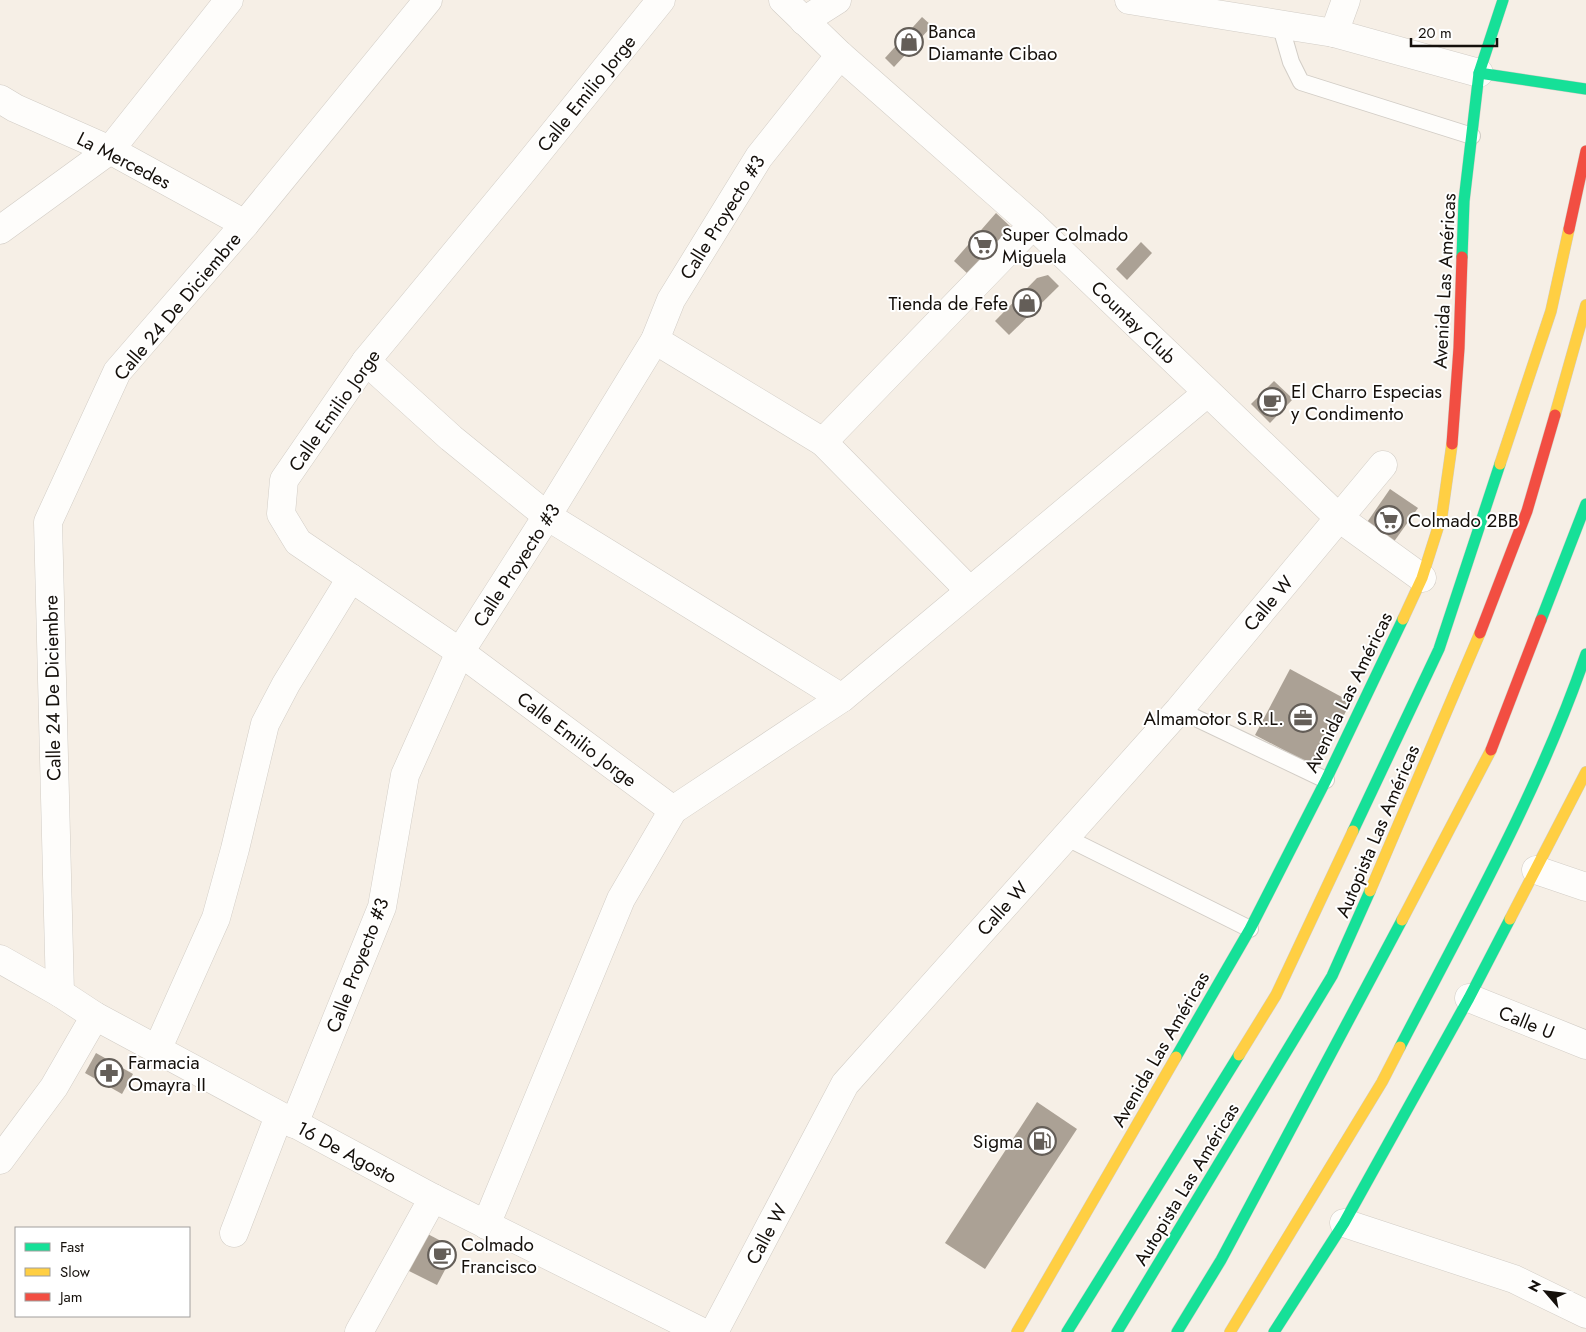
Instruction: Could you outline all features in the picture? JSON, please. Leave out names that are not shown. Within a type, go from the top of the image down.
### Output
[{"type":"main road","name":"Avenida Las Américas","points":[[1017,1332],[1250,929],[1326,780],[1422,578],[1442,516],[1452,446],[1464,201],[1479,73],[1503,0]]},
{"type":"main road","points":[[1479,73],[1586,90]]},
{"type":"main road","points":[[1067,1332],[1276,995],[1439,648],[1551,311],[1586,151]]},
{"type":"main road","name":"Autopista Las Américas","points":[[1117,1332],[1332,976],[1396,832],[1483,625],[1527,511],[1586,305]]},
{"type":"main road","points":[[1177,1332],[1221,1260],[1488,758],[1586,504]]},
{"type":"main road","points":[[1230,1332],[1391,1065],[1508,840],[1568,706],[1586,654]]},
{"type":"main road","points":[[1274,1332],[1344,1223],[1469,998],[1586,772]]},
{"type":"street","points":[[0,230],[110,150],[229,0]]},
{"type":"street","name":"Calle 24 De Diciembre","points":[[60,993],[48,522],[117,372],[245,224],[428,0]]},
{"type":"street","name":"Calle Emilio Jorge","points":[[660,0],[523,171],[366,361],[284,480],[281,514],[298,542],[460,652],[673,810]]},
{"type":"street","name":"Countay Club","points":[[783,0],[840,55],[1034,226],[1339,518],[1422,578]]},
{"type":"street","points":[[804,20],[837,0]]},
{"type":"street","points":[[1129,0],[1334,33],[1479,73]]},
{"type":"street","points":[[1334,33],[1346,0]]},
{"type":"street","name":"Calle Proyecto #3","points":[[234,1233],[382,907],[405,775],[460,652],[547,516],[655,340],[671,300],[759,157],[840,55]]},
{"type":"street","name":"La Mercedes","points":[[0,99],[15,108],[110,150],[245,224]]},
{"type":"street","points":[[823,442],[1034,226]]},
{"type":"street","points":[[655,340],[823,442],[969,590]]},
{"type":"street","points":[[366,361],[451,438],[547,516],[842,698]]},
{"type":"street","points":[[486,1225],[621,899],[673,810],[842,698],[1207,393]]},
{"type":"street","name":"Calle W","points":[[714,1332],[845,1084],[1179,710],[1383,465]]},
{"type":"street","points":[[157,1050],[216,918],[235,849],[265,724],[286,684],[351,578]]},
{"type":"street","points":[[1536,870],[1586,887]]},
{"type":"street","name":"16 De Agosto","points":[[0,959],[60,993],[95,1016],[286,1120],[433,1198],[702,1332]]},
{"type":"street","name":"Calle U","points":[[1469,998],[1586,1045]]},
{"type":"street","points":[[0,1160],[54,1087],[95,1016]]},
{"type":"street","points":[[360,1332],[433,1198]]},
{"type":"street","points":[[1344,1223],[1514,1279],[1586,1314]]},
{"type":"lane","points":[[1280,24],[1292,62],[1301,82],[1472,136]]},
{"type":"lane","points":[[1179,710],[1326,780]]},
{"type":"lane","points":[[1065,837],[1250,929]]},
{"type":"building","name":"Banca Diamante Cibao","points":[[922,17],[932,26],[894,67],[885,58]]},
{"type":"building","name":"Super Colmado Miguela","points":[[996,213],[1013,229],[970,276],[954,261]]},
{"type":"building","points":[[1141,242],[1152,253],[1127,280],[1116,269]]},
{"type":"building","name":"Tienda de Fefe","points":[[1048,275],[1059,286],[1009,335],[995,321],[1037,278]]},
{"type":"building","name":"El Charro Especias y Condimento","points":[[1274,381],[1293,399],[1270,423],[1251,404]]},
{"type":"building","name":"Colmado 2BB","points":[[1390,489],[1418,508],[1388,550],[1361,531]]},
{"type":"building","name":"Almamotor S.R.L.","points":[[1290,669],[1351,702],[1316,767],[1255,735]]},
{"type":"building","name":"Farmacia Omayra II","points":[[96,1053],[133,1074],[122,1094],[85,1073]]},
{"type":"building","points":[[1037,1102],[1077,1129],[985,1269],[945,1243]]},
{"type":"building","points":[[424,1232],[456,1249],[437,1285],[405,1269]]},
{"type":"traffic: fast","points":[[1462,257],[1464,201],[1479,73],[1503,0]]},
{"type":"traffic: fast","points":[[1479,73],[1586,89]]},
{"type":"traffic: fast","points":[[1353,831],[1439,649],[1500,464]]},
{"type":"traffic: fast","points":[[1541,620],[1586,504]]},
{"type":"traffic: fast","points":[[1176,1057],[1250,929],[1326,780],[1403,619]]},
{"type":"traffic: fast","points":[[1400,1047],[1476,902],[1524,805],[1547,755],[1586,654]]},
{"type":"traffic: fast","points":[[1117,1332],[1332,976],[1370,891]]},
{"type":"traffic: fast","points":[[1274,1332],[1344,1223],[1469,998],[1510,919]]},
{"type":"traffic: fast","points":[[1177,1332],[1221,1260],[1402,920]]},
{"type":"traffic: fast","points":[[1067,1332],[1239,1055]]},
{"type":"traffic: slow","points":[[1500,464],[1551,311],[1569,229]]},
{"type":"traffic: slow","points":[[1555,415],[1586,305]]},
{"type":"traffic: slow","points":[[1403,619],[1422,578],[1442,515],[1452,444]]},
{"type":"traffic: slow","points":[[1370,891],[1480,633]]},
{"type":"traffic: slow","points":[[1402,920],[1491,750]]},
{"type":"traffic: slow","points":[[1510,919],[1586,772]]},
{"type":"traffic: slow","points":[[1239,1055],[1276,995],[1353,831]]},
{"type":"traffic: slow","points":[[1230,1332],[1382,1082],[1400,1047]]},
{"type":"traffic: slow","points":[[1017,1332],[1176,1057]]},
{"type":"traffic: jam","points":[[1569,229],[1586,151]]},
{"type":"traffic: jam","points":[[1452,444],[1459,348],[1462,257]]},
{"type":"traffic: jam","points":[[1480,633],[1527,511],[1555,415]]},
{"type":"traffic: jam","points":[[1491,750],[1541,620]]},
{"type":"place","name":"Banca Diamante Cibao","points":[[909,42]]},
{"type":"place","name":"Super Colmado Miguela","points":[[983,245]]},
{"type":"place","name":"Tienda de Fefe","points":[[1027,303]]},
{"type":"place","name":"El Charro Especias y Condimento","points":[[1272,402]]},
{"type":"place","name":"Colmado 2BB","points":[[1389,520]]},
{"type":"place","name":"Almamotor S.R.L.","points":[[1303,718]]},
{"type":"place","name":"Farmacia Omayra II","points":[[109,1073]]},
{"type":"place","name":"Sigma","points":[[1042,1141]]},
{"type":"place","name":"Colmado Francisco","points":[[442,1255]]}]
